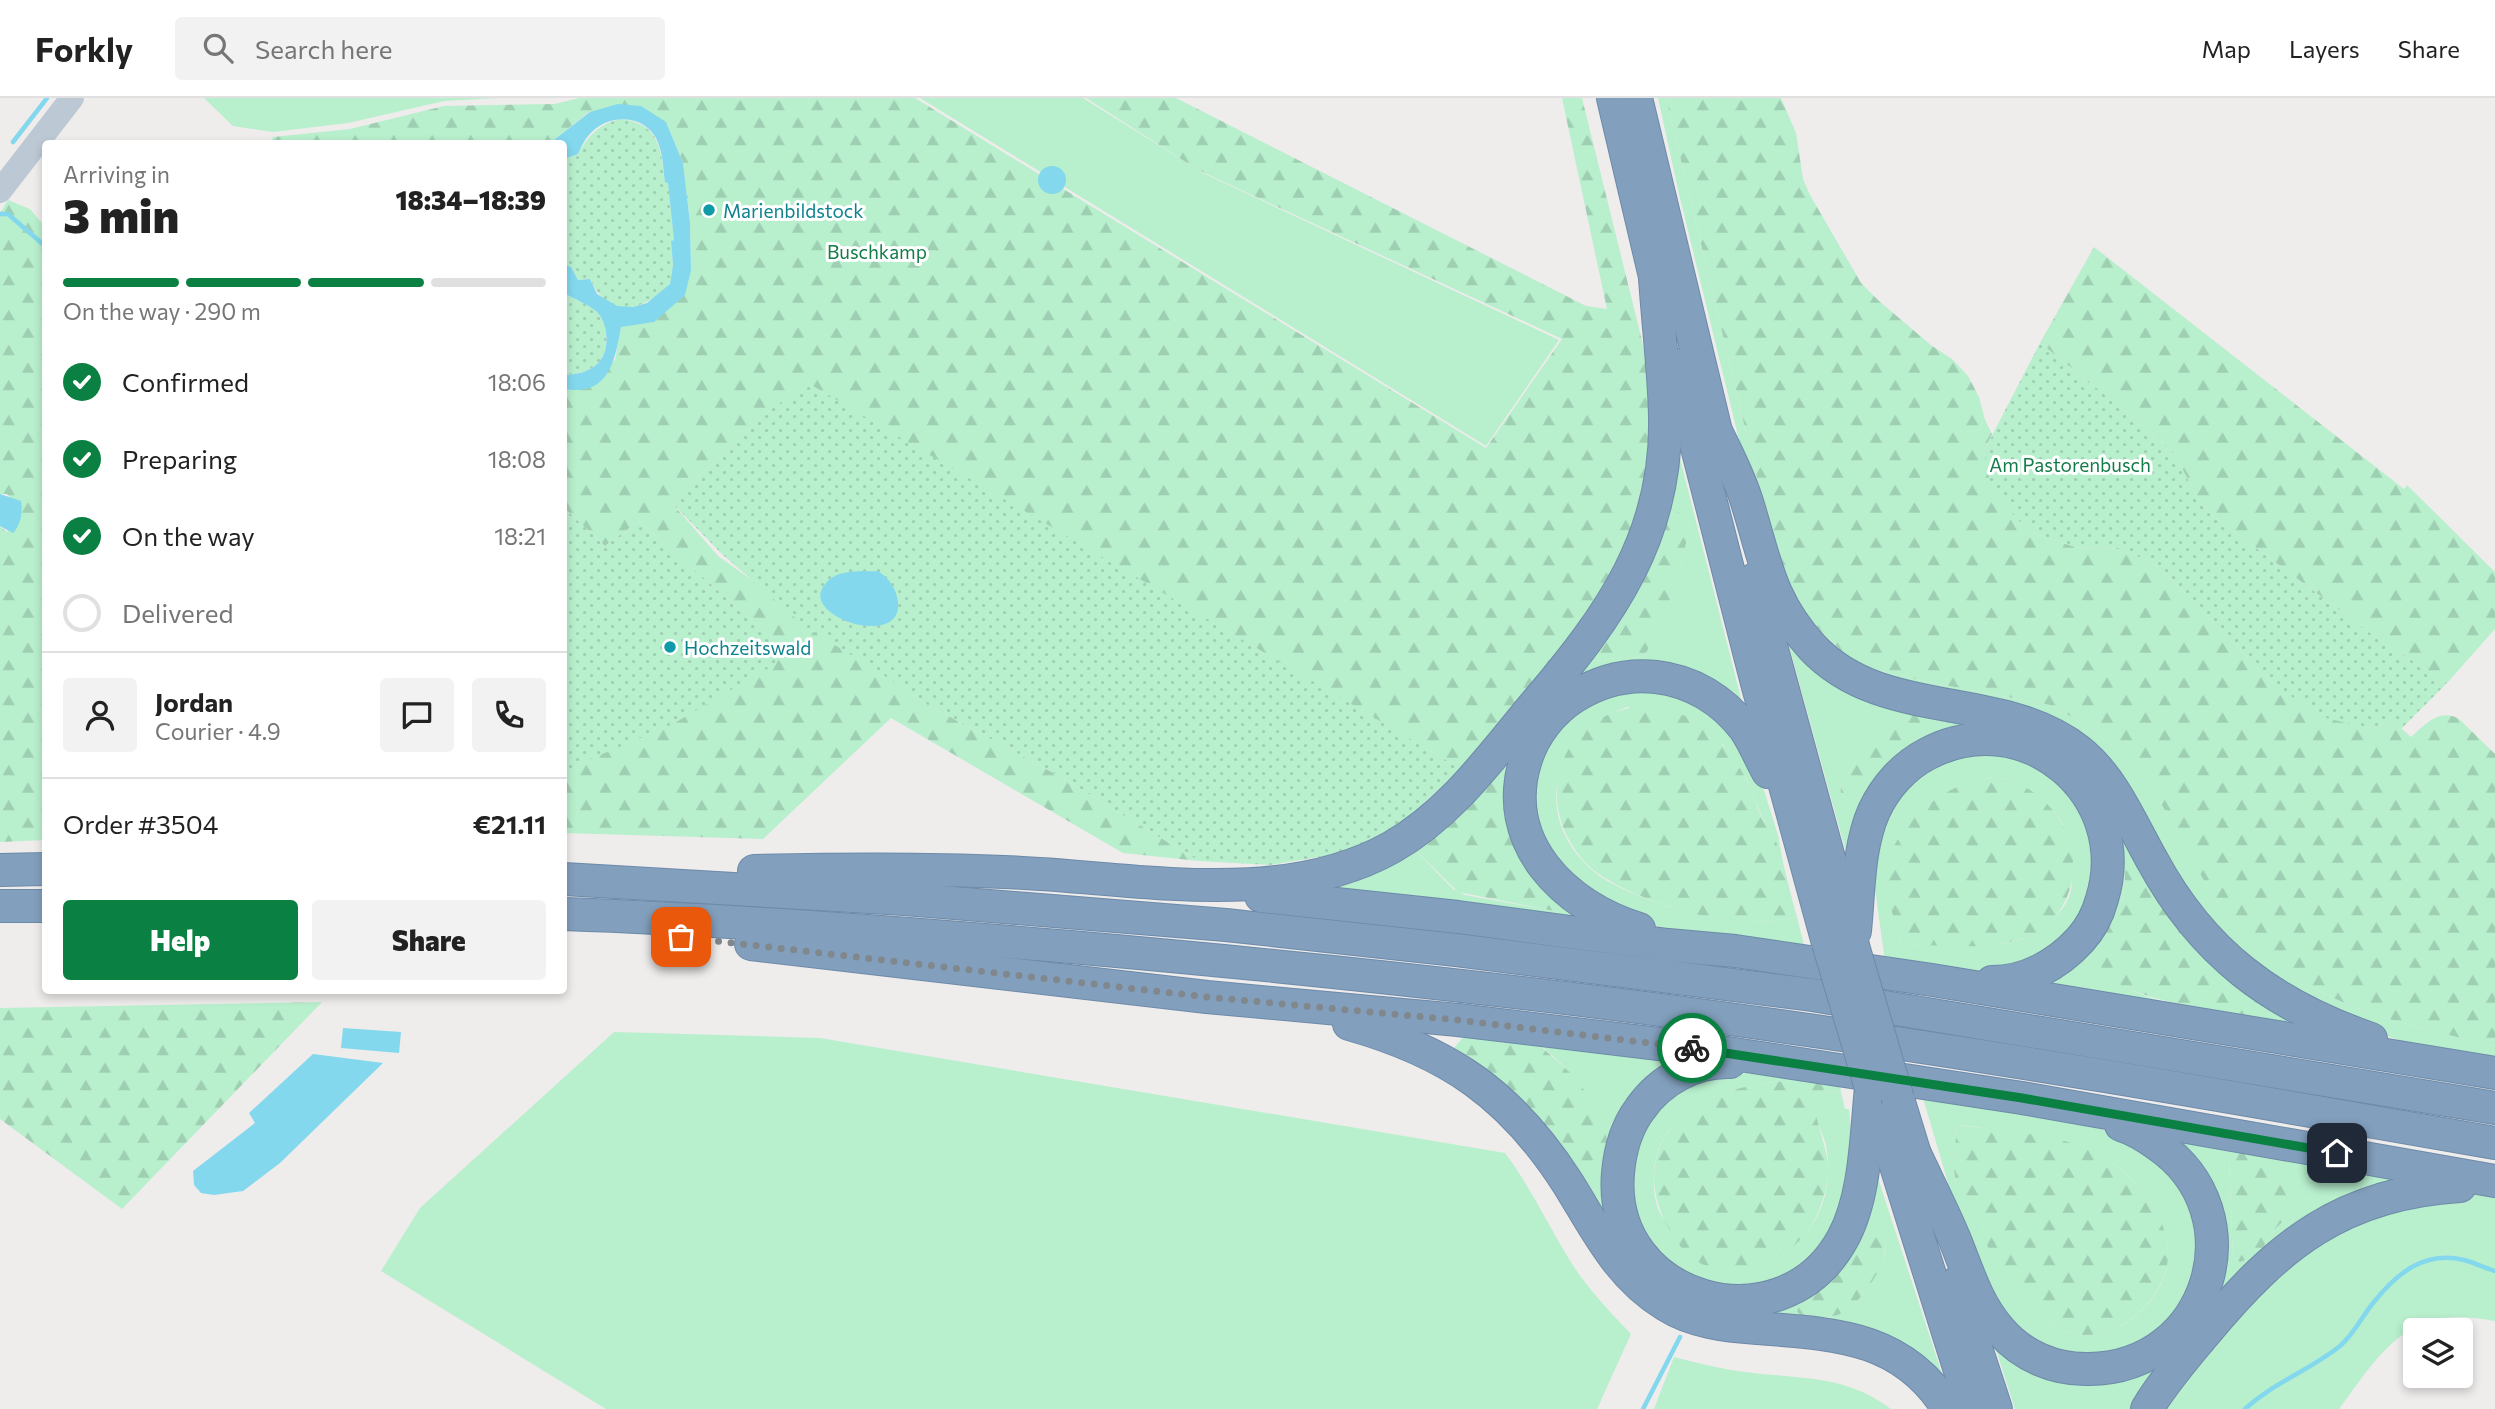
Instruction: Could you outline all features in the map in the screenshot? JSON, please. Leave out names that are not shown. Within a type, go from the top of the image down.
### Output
[{"type":"highway","points":[[1613,98],[1704,478],[1795,824],[1841,945]]},
{"type":"highway","points":[[1636,98],[1714,427],[1779,678],[1841,945],[1885,1093],[1972,1409]]},
{"type":"highway","points":[[569,880],[599,868],[734,872],[870,869],[1006,872],[1176,884],[1251,884],[1299,880],[1340,870],[1394,846],[1424,826],[1458,795],[1587,642],[1620,592],[1637,557],[1653,513],[1661,473],[1665,417],[1655,278]]},
{"type":"highway","points":[[1714,427],[1746,497],[1776,598],[1799,633],[1831,664],[1884,692],[1907,699],[2010,718],[2067,742],[2081,753],[2108,784],[2184,911],[2200,932],[2240,971],[2288,1003],[2344,1030],[2486,1071]]},
{"type":"highway","points":[[1735,951],[1626,925],[1591,909],[1553,878],[1530,845],[1519,805],[1519,787],[1528,753],[1545,723],[1556,710],[1582,692],[1620,677],[1649,676],[1677,680],[1707,694],[1745,730],[1795,824]]},
{"type":"highway","points":[[1841,945],[1863,848],[1875,809],[1891,784],[1922,757],[1953,743],[2001,740],[2032,748],[2073,775],[2092,800],[2098,814],[2106,839],[2109,864],[2100,908],[2087,932],[2077,943],[2054,963],[2033,974],[1995,982],[1932,980]]},
{"type":"highway","points":[[0,870],[42,869]]},
{"type":"highway","points":[[569,880],[931,901],[1226,925],[1469,951],[1812,995],[2495,1108]]},
{"type":"highway","points":[[1176,884],[1228,893],[1458,917],[1668,945],[1735,951],[1932,980],[2486,1071]]},
{"type":"highway","points":[[0,906],[42,906]]},
{"type":"highway","points":[[579,915],[629,933],[733,942],[1207,997],[1458,1020],[1701,1049],[2022,1098],[2495,1181]]},
{"type":"highway","points":[[579,915],[904,933],[1227,961],[1504,992],[1816,1031],[2495,1143]]},
{"type":"highway","points":[[1207,997],[1332,1019],[1405,1042],[1449,1063],[1489,1092],[1525,1126],[1568,1185],[1606,1249],[1636,1283],[1650,1294],[1690,1317],[1707,1321],[1825,1334],[1864,1342],[1901,1358],[1930,1384],[1948,1409]]},
{"type":"highway","points":[[1800,1064],[1718,1062],[1699,1066],[1675,1077],[1654,1092],[1626,1131],[1621,1147],[1616,1188],[1623,1223],[1638,1252],[1663,1275],[1684,1288],[1738,1303],[1765,1299],[1805,1281],[1824,1265],[1845,1235],[1885,1093]]},
{"type":"highway","points":[[1885,1093],[1956,1241],[1977,1297],[2000,1331],[2016,1346],[2044,1361],[2080,1370],[2113,1367],[2152,1353],[2174,1337],[2190,1319],[2207,1283],[2211,1240],[2209,1222],[2200,1194],[2180,1163],[2149,1139],[2127,1127],[2022,1098]]},
{"type":"highway","points":[[1915,1154],[1996,1409]]},
{"type":"highway","points":[[2147,1409],[2166,1380],[2224,1309],[2263,1269],[2301,1236],[2343,1213],[2389,1196],[2442,1187],[2495,1188]]},
{"type":"main road","points":[[0,191],[72,98]]},
{"type":"green space","points":[[204,98],[498,98],[444,101],[348,123],[273,132],[233,126]]},
{"type":"green space","name":"Buschkamp","points":[[579,98],[915,98],[1486,448],[1562,339],[1198,170],[1086,98],[1176,98],[1586,306],[1607,309],[1562,98],[1582,98],[1650,373],[1651,432],[1643,489],[1626,542],[1606,586],[1564,646],[1461,769],[808,384],[769,411],[671,502],[718,556],[923,702],[1059,776],[1199,861],[1123,853],[891,718],[763,839],[567,833],[567,773],[779,657],[772,638],[639,521],[605,546],[567,511],[567,390],[615,360],[621,326],[654,322],[691,270],[690,223],[683,163],[666,122],[589,112],[554,140],[272,140],[273,137],[350,129],[444,106],[555,104]]},
{"type":"green space","points":[[920,98],[1083,98],[1203,173],[1559,340],[1486,446]]},
{"type":"green space","points":[[1658,98],[1666,98],[1769,528],[1807,617],[1845,655],[1866,667],[1923,681],[2050,705],[2085,725],[2116,750],[2143,779],[2166,812],[2198,871],[2223,909],[2236,927],[2269,959],[2294,977],[2348,1004],[2406,1024],[2495,1046],[2495,1059],[2401,1041],[2326,1014],[2218,936],[2156,845],[1918,692],[1823,652],[1764,542]]},
{"type":"green space","points":[[1666,98],[1781,98],[1796,133],[1803,179],[1861,283],[1932,346],[1952,359],[1968,376],[1979,397],[1992,434],[1984,451],[2017,519],[2034,533],[2075,547],[2118,549],[2150,561],[2177,585],[2273,684],[2367,728],[2394,722],[2411,737],[2433,719],[2452,716],[2459,719],[2495,754],[2495,1046],[2406,1024],[2348,1004],[2294,977],[2269,959],[2236,927],[2223,909],[2198,871],[2166,812],[2143,779],[2116,750],[2085,725],[2050,705],[1923,681],[1866,667],[1845,655],[1807,617],[1787,583],[1769,528]]},
{"type":"green space","points":[[620,119],[633,121],[650,132],[656,139],[665,182],[668,182],[674,240],[671,241],[673,265],[670,284],[660,294],[638,306],[617,306],[607,301],[590,279],[578,280],[571,267],[567,265],[567,158],[578,154],[586,141],[606,124]]},
{"type":"green space","points":[[8,200],[30,209],[42,223],[42,840],[0,842],[0,526],[7,532],[21,515],[22,509],[7,494],[0,494],[0,213]]},
{"type":"green space","points":[[2094,247],[2404,489],[2407,485],[2495,572],[2495,629],[2447,683],[2374,636],[2209,513],[2173,452],[2040,343]]},
{"type":"green space","points":[[567,295],[599,314],[606,332],[602,359],[590,369],[567,375]]},
{"type":"green space","name":"Am Pastorenbusch","points":[[2040,343],[2173,452],[2209,513],[2374,636],[2447,683],[2401,729],[2394,722],[2367,728],[2322,717],[2273,684],[2177,585],[2150,561],[2118,549],[2075,547],[2034,533],[2017,519],[1991,488],[1984,451]]},
{"type":"green space","points":[[808,383],[1461,769],[1402,823],[1344,853],[1270,865],[1199,861],[1059,776],[923,702],[808,629],[722,554],[671,502],[769,411]]},
{"type":"green space","points":[[1672,427],[1747,722],[1706,684],[1553,693],[1598,650],[1597,661],[1623,657],[1643,658],[1661,624],[1679,574],[1690,519],[1660,511]]},
{"type":"green space","name":"Hochzeitswald","points":[[567,511],[605,546],[639,521],[772,638],[779,657],[774,665],[671,725],[579,764],[567,773]]},
{"type":"green space","points":[[1660,511],[1676,511],[1690,519],[1679,574],[1661,624],[1643,658],[1623,657],[1597,661],[1598,650]]},
{"type":"green space","points":[[1791,640],[1818,665],[1847,684],[1915,707],[1892,723],[1864,751],[1841,786],[1844,798],[1852,801],[1857,798],[1901,747],[1934,728],[1962,717],[1981,717],[2047,739],[2070,753],[2099,781],[2142,853],[2133,846],[2125,851],[2122,900],[2097,958],[2108,974],[2124,986],[2164,1002],[2248,1015],[2258,1015],[2264,1007],[2261,995],[2256,990],[2333,1036],[2324,1037],[2034,988],[2033,984],[2070,960],[2097,928],[2113,892],[2117,855],[2112,828],[2093,787],[2065,758],[2030,740],[1991,734],[1952,739],[1916,755],[1886,782],[1864,821],[1855,873],[1852,874],[1788,642]]},
{"type":"green space","points":[[1669,690],[1725,724],[1762,784],[1778,835],[1786,879],[1773,834],[1762,817],[1747,780],[1723,744],[1628,707],[1601,719],[1580,736],[1566,757],[1558,780],[1557,804],[1562,829],[1576,853],[1597,874],[1611,883],[1670,907],[1713,918],[1749,922],[1797,917],[1805,949],[1676,931],[1649,924],[1576,888],[1533,821],[1535,771],[1556,728],[1607,693]]},
{"type":"green space","points":[[1649,706],[1666,709],[1695,721],[1708,730],[1730,753],[1749,785],[1761,816],[1773,834],[1797,917],[1773,921],[1730,921],[1684,911],[1614,883],[1582,859],[1566,834],[1558,808],[1557,783],[1564,759],[1577,738],[1596,722],[1620,710]]},
{"type":"green space","points":[[1915,707],[1967,716],[1906,744],[1893,755],[1857,798],[1852,801],[1844,798],[1841,786],[1864,751],[1892,723]]},
{"type":"green space","points":[[1514,738],[1516,770],[1562,903],[1554,911],[1458,892],[1408,843]]},
{"type":"green space","points":[[1992,751],[2052,772],[2094,829],[2094,893],[2059,947],[1989,974],[1885,961],[1875,889],[1875,856],[1885,817],[1903,788],[1944,760]],"holes":[[[2002,778],[2023,787],[2050,808],[2060,820],[2070,850],[2072,871],[2071,890],[2065,904],[2042,928],[2017,941],[1985,945],[1901,944],[1886,883],[1891,854],[1984,779]]]},
{"type":"green space","points":[[2002,778],[2023,786],[2040,798],[2055,813],[2066,832],[2072,852],[2073,872],[2069,893],[2058,913],[2039,931],[1995,945],[1901,944],[1886,880],[1893,848],[1902,833],[1913,819],[1940,796],[1970,782]]},
{"type":"green space","points":[[1408,843],[1453,889],[1465,895],[1554,911],[1562,903],[1580,918],[1293,889]]},
{"type":"green space","points":[[2129,847],[2263,1000],[2264,1007],[2258,1015],[2237,1014],[2148,996],[2114,981],[2103,970],[2097,952],[2122,900],[2125,851]]},
{"type":"green space","points":[[322,1002],[122,1209],[0,1119],[0,1008]]},
{"type":"green space","points":[[614,1032],[820,1038],[1505,1153],[1578,1273],[1631,1334],[1597,1409],[606,1409],[381,1271],[420,1208]]},
{"type":"green space","points":[[1467,1033],[1532,1038],[1576,1078],[1596,1108],[1605,1131],[1611,1157],[1605,1191],[1596,1197],[1584,1199],[1453,1049]]},
{"type":"green space","points":[[1532,1038],[1692,1058],[1611,1157],[1599,1119],[1584,1090],[1562,1064]]},
{"type":"green space","points":[[1731,1071],[1806,1080],[1783,1081],[1733,1091],[1710,1099],[1689,1112],[1672,1127],[1660,1147],[1654,1184],[1658,1209],[1666,1221],[1735,1268],[1778,1255],[1796,1243],[1820,1211],[1826,1191],[1828,1169],[1826,1145],[1814,1108],[1816,1099],[1825,1091],[1841,1092],[1845,1109],[1849,1109],[1852,1141],[1846,1208],[1805,1269],[1740,1292],[1665,1265],[1632,1215],[1634,1137],[1675,1089]]},
{"type":"green space","points":[[1796,1080],[1840,1085],[1841,1092],[1825,1091],[1815,1102],[1828,1175],[1823,1199],[1813,1223],[1788,1251],[1753,1266],[1718,1269],[1702,1264],[1678,1244],[1658,1204],[1654,1185],[1655,1166],[1667,1133],[1694,1107],[1713,1097],[1754,1085]]},
{"type":"green space","points":[[1923,1098],[2072,1121],[2114,1133],[2144,1148],[2190,1198],[2201,1254],[2177,1317],[2119,1355],[2055,1353],[2013,1328],[1969,1254]],"holes":[[[1957,1125],[2073,1144],[2101,1155],[2130,1177],[2152,1206],[2163,1228],[2168,1251],[2165,1276],[2146,1306],[2132,1319],[2099,1334],[2081,1335],[2064,1331],[2036,1313],[2013,1287],[1996,1260],[1957,1185],[1954,1166]]]},
{"type":"green space","points":[[1957,1125],[2026,1134],[2078,1145],[2107,1159],[2134,1181],[2156,1210],[2167,1243],[2168,1259],[2164,1276],[2145,1306],[2116,1328],[2099,1334],[2081,1335],[2064,1331],[2032,1310],[2001,1270],[1961,1195],[1954,1172]]},
{"type":"green space","points":[[2153,1133],[2427,1177],[2344,1208],[2139,1409],[2015,1409],[1993,1340],[2129,1370],[2219,1256]],"holes":[[[2229,1158],[2292,1213],[2275,1229],[2258,1256],[2240,1262],[2233,1258]]]},
{"type":"green space","points":[[2236,1151],[2266,1155],[2281,1178],[2292,1213],[2275,1229],[2258,1256],[2240,1262],[2233,1258],[2229,1157]]},
{"type":"green space","points":[[1873,1163],[1945,1383],[1901,1349],[1856,1331],[1827,1326],[1739,1320],[1710,1315],[1683,1306],[1657,1291],[1634,1272],[1584,1199],[1601,1194],[1608,1180],[1613,1218],[1627,1248],[1644,1269],[1665,1286],[1688,1298],[1713,1306],[1740,1309],[1767,1306],[1793,1298],[1799,1314],[1814,1319],[1823,1318],[1841,1313],[1857,1301],[1872,1281],[1884,1255],[1884,1240],[1874,1231],[1862,1233],[1853,1241],[1864,1213]]},
{"type":"green space","points":[[2464,1195],[2495,1195],[2495,1321],[2457,1317],[2403,1318],[2403,1334],[2375,1362],[2339,1409],[2161,1409],[2273,1275],[2341,1226]]},
{"type":"green space","points":[[1874,1230],[1884,1239],[1883,1258],[1873,1280],[1859,1299],[1844,1312],[1834,1316],[1809,1318],[1797,1312],[1793,1304],[1862,1233]]},
{"type":"green space","points":[[1674,1357],[1733,1370],[1825,1380],[1858,1390],[1891,1409],[1654,1409]]},
{"type":"water","points":[[618,104],[641,106],[666,122],[683,163],[690,223],[691,270],[685,295],[654,322],[621,327],[616,352],[607,373],[600,382],[579,390],[567,389],[567,375],[590,369],[602,359],[606,332],[599,314],[567,295],[567,265],[571,267],[578,280],[590,279],[597,294],[617,306],[633,307],[647,303],[670,284],[673,265],[671,241],[674,240],[668,183],[665,182],[658,143],[650,130],[642,124],[624,119],[605,123],[589,135],[578,154],[567,158],[567,140],[554,140],[590,112]]},
{"type":"water","points":[[1052,166],[1062,170],[1066,180],[1062,190],[1052,194],[1042,190],[1038,180],[1042,170]]},
{"type":"water","points":[[0,494],[21,501],[21,518],[13,533],[0,526]]},
{"type":"water","points":[[878,571],[891,584],[898,602],[895,616],[886,624],[855,624],[839,618],[827,609],[821,598],[823,587],[828,581],[848,572]]},
{"type":"water","points":[[343,1028],[401,1032],[399,1053],[341,1048]]},
{"type":"water","points":[[313,1054],[383,1063],[280,1163],[243,1191],[214,1195],[201,1193],[194,1185],[193,1171],[255,1123],[249,1113]]},
{"type":"waterway","points":[[13,142],[47,98]]},
{"type":"waterway","points":[[0,214],[8,214],[42,244]]},
{"type":"waterway","points":[[2245,1409],[2340,1346],[2382,1292],[2413,1266],[2437,1258],[2450,1258],[2495,1271]]},
{"type":"waterway","points":[[1643,1409],[1680,1337]]},
{"type":"way so far","points":[[681,937],[1207,997],[1458,1020],[1692,1048]]},
{"type":"place","name":"Marienbildstock","points":[[709,210]]},
{"type":"place","name":"Hochzeitswald","points":[[670,647]]},
{"type":"route","points":[[1692,1048],[2022,1098],[2337,1153]]}]
